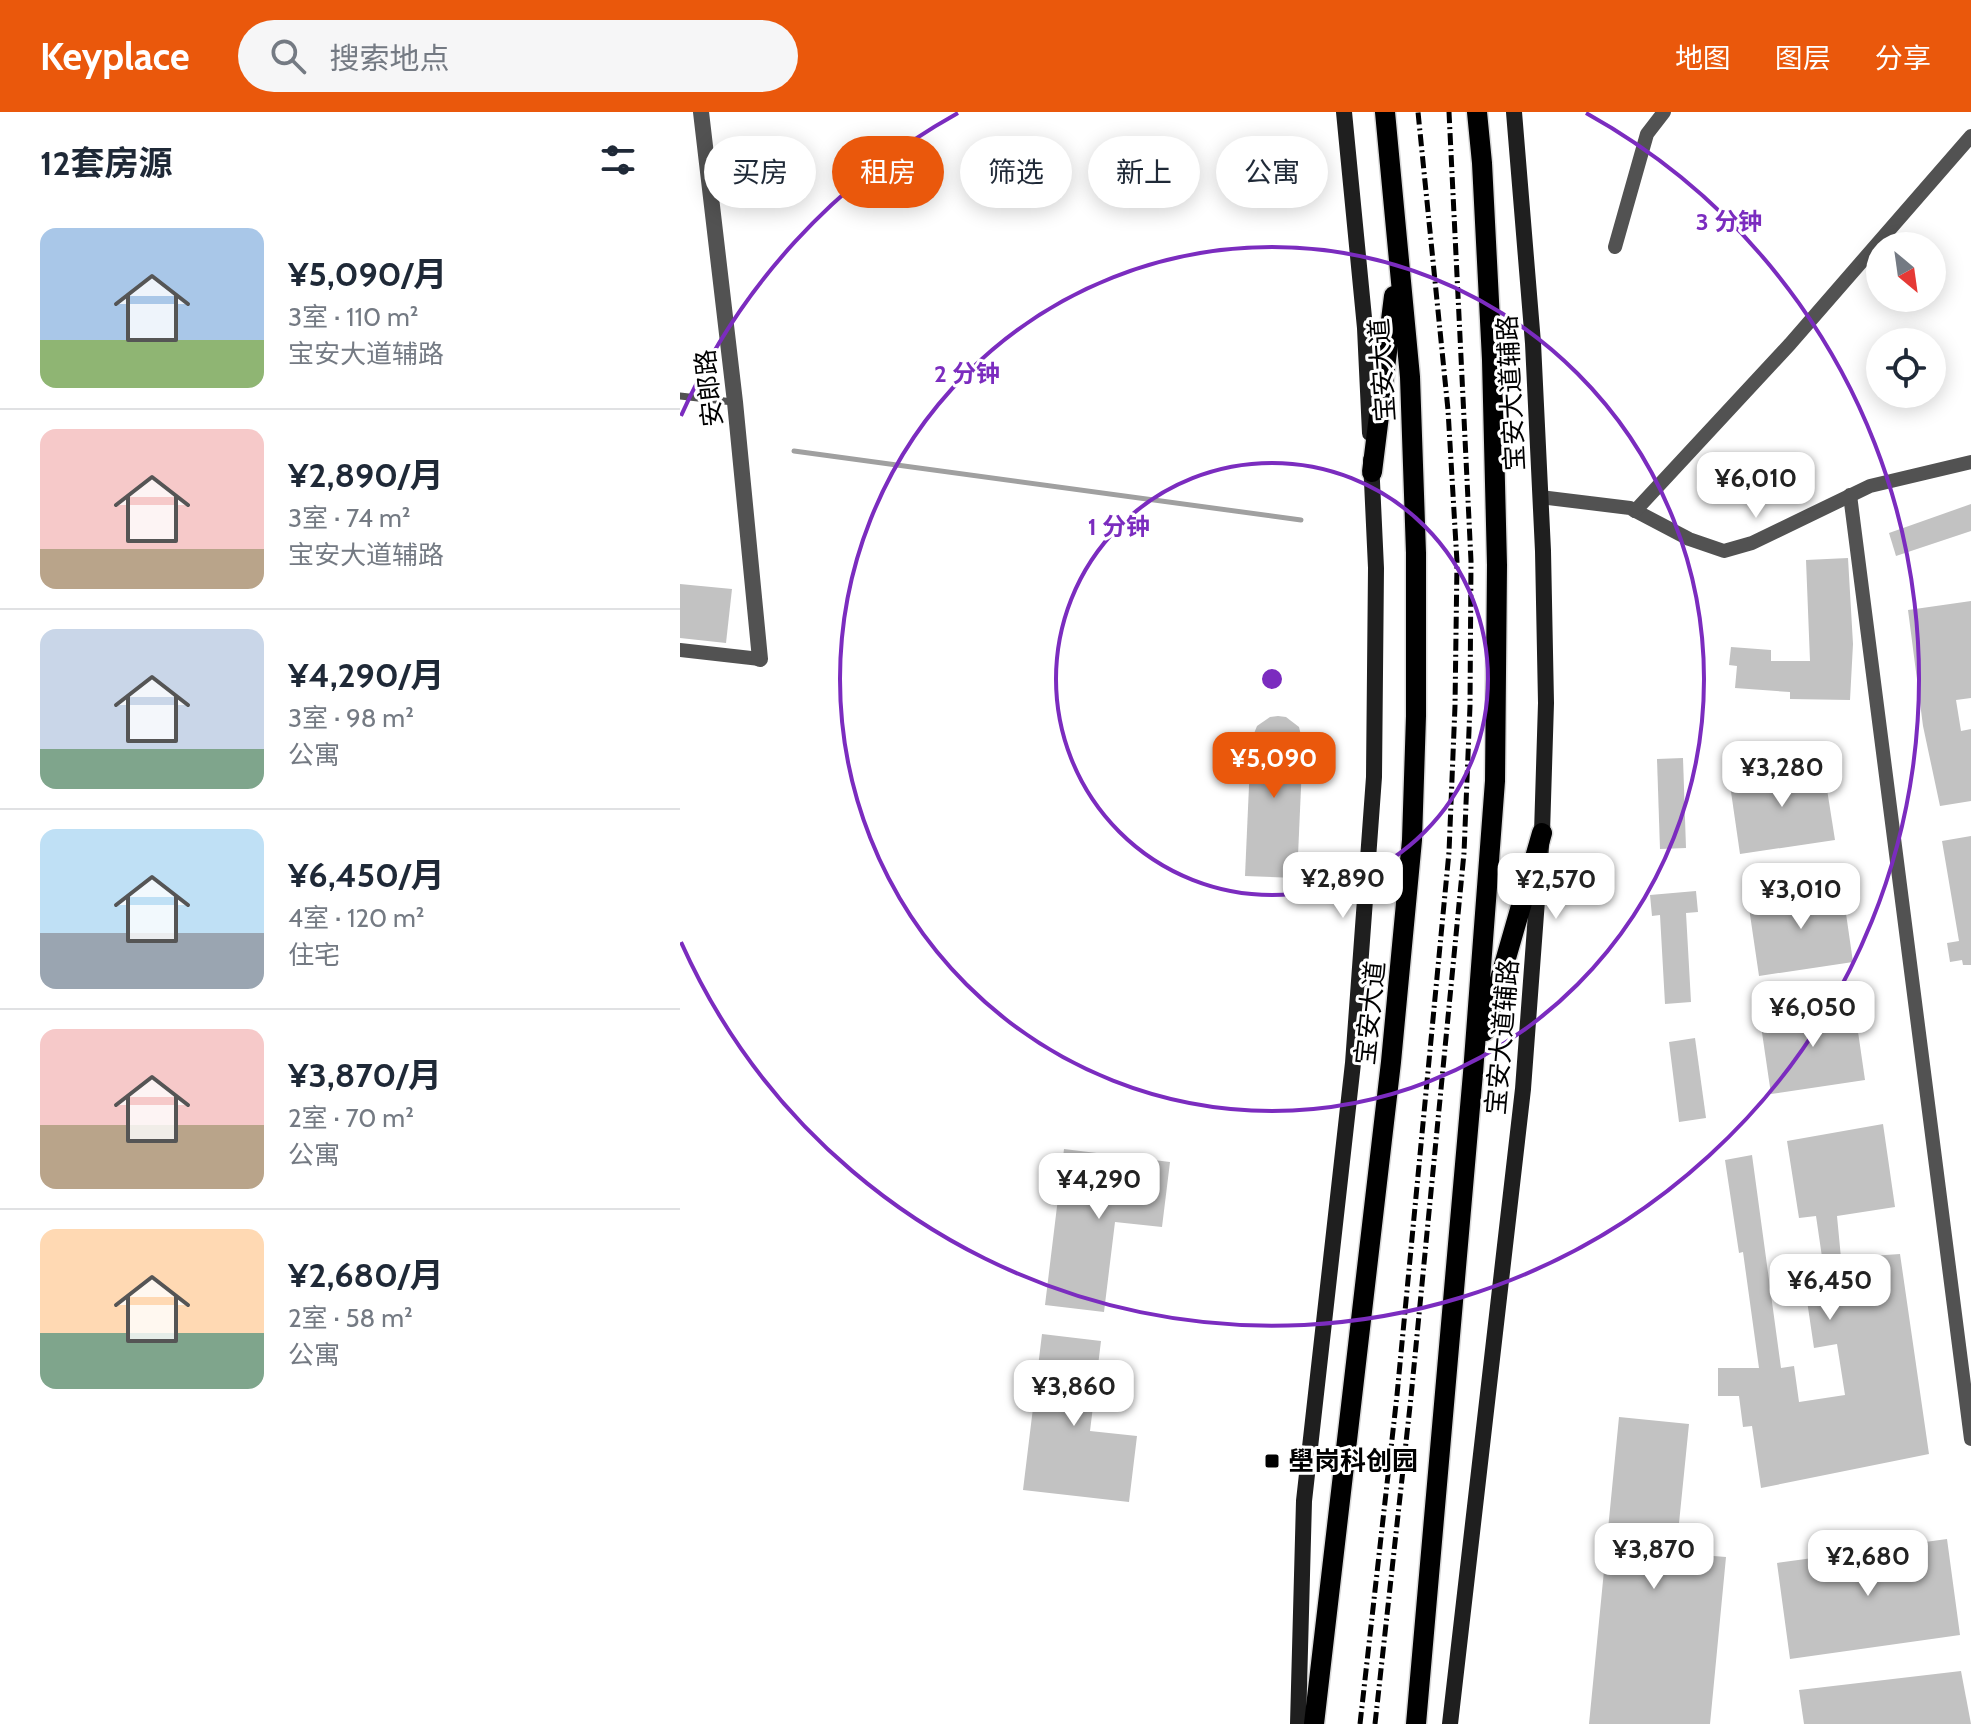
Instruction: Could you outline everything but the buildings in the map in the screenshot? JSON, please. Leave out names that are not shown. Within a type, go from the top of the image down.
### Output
[{"type":"main road","points":[[1298,1724],[1304,1501],[1353,1063],[1374,777],[1376,568],[1372,472],[1365,328],[1344,112]]},
{"type":"main road","name":"宝安大道","points":[[1314,1724],[1391,1062],[1412,840],[1416,553],[1410,377],[1385,112]]},
{"type":"main road","points":[[1416,1724],[1473,1073],[1495,781],[1497,565],[1492,360],[1477,112]]},
{"type":"main road","name":"宝安大道辅路","points":[[1450,1724],[1523,1089],[1542,833],[1546,703],[1540,497],[1533,343],[1514,112]]},
{"type":"main road","points":[[1372,472],[1399,252]]},
{"type":"main road","points":[[1473,1073],[1542,833]]},
{"type":"street","name":"安郎路","points":[[701,112],[735,402],[760,659]]},
{"type":"street","points":[[1615,247],[1655,115]]},
{"type":"street","points":[[1635,511],[1790,344],[1955,150],[1971,136]]},
{"type":"street","points":[[1540,497],[1635,511],[1689,539],[1724,551],[1752,543],[1870,486],[1971,462]]},
{"type":"street","points":[[1850,495],[1971,1439]]},
{"type":"street","points":[[680,650],[760,659]]},
{"type":"lane","points":[[680,396],[735,402]]},
{"type":"waterway","points":[[794,451],[1301,520]]},
{"type":"railway","points":[[1360,1724],[1397,1395],[1449,852],[1455,706],[1457,562],[1448,410],[1418,112]]},
{"type":"railway","points":[[1375,1724],[1411,1397],[1464,853],[1470,706],[1471,561],[1449,112]]},
{"type":"place","name":"壆岗科创园","points":[[1272,1461]]}]
